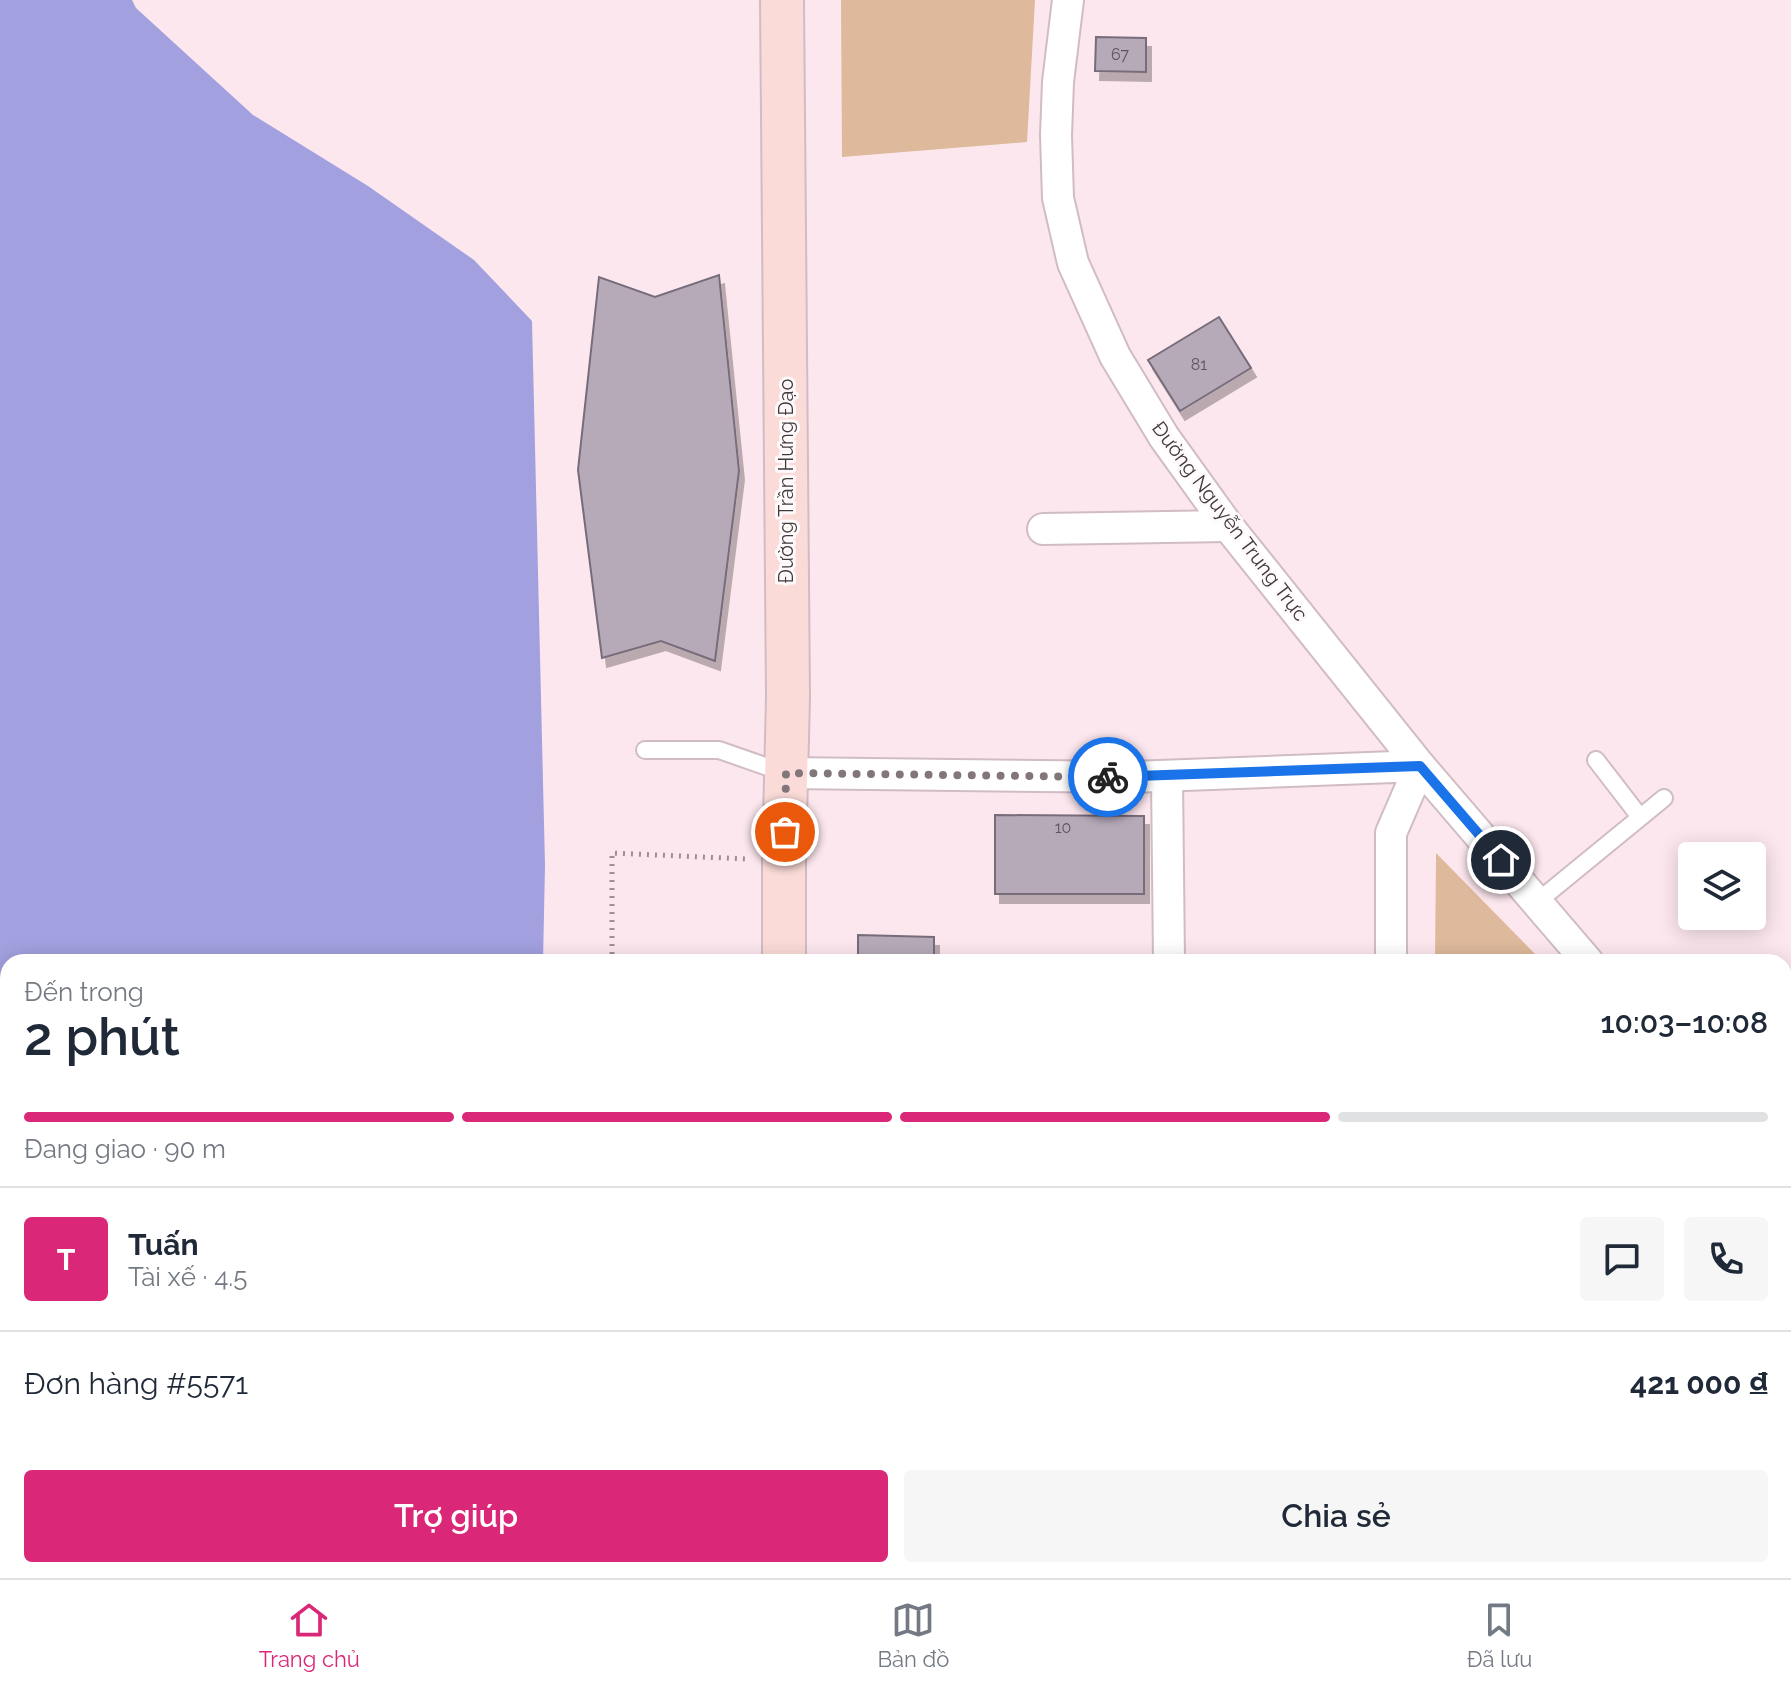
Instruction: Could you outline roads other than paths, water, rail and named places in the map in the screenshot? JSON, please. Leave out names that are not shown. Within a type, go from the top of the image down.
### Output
[{"type":"main road","name":"Đường Trần Hưng Đạo","points":[[782,0],[788,697],[784,954]]},
{"type":"street","name":"Đường Nguyễn Trung Trực","points":[[1068,0],[1058,82],[1058,198],[1073,263],[1115,356],[1164,437],[1228,526],[1420,766],[1581,954]]},
{"type":"street","points":[[1043,529],[1228,526]]},
{"type":"street","points":[[786,773],[1167,776],[1420,766],[1391,833],[1391,954]]},
{"type":"street","points":[[1167,776],[1169,954]]},
{"type":"lane","points":[[645,750],[719,750],[786,773]]},
{"type":"lane","points":[[1596,760],[1640,817]]},
{"type":"lane","points":[[1537,902],[1664,798]]},
{"type":"water","points":[[0,0],[132,0],[136,8],[253,115],[368,186],[474,260],[532,321],[545,865],[543,954],[0,954]]}]
